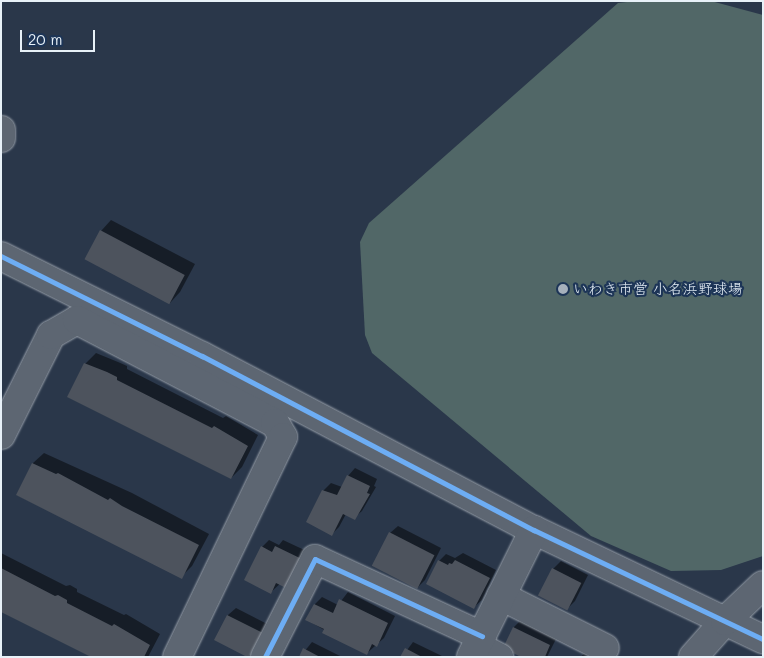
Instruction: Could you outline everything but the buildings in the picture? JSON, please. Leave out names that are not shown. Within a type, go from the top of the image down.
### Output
[{"type":"street","points":[[1,130],[1,138]]},
{"type":"street","points":[[1,256],[211,360],[534,530],[744,630]]},
{"type":"street","points":[[1,435],[51,336],[77,320],[275,423],[283,437],[177,657]]},
{"type":"street","points":[[266,657],[315,559],[482,649],[501,596],[534,530]]},
{"type":"street","points":[[693,657],[744,630],[763,585]]},
{"type":"street","points":[[501,596],[605,648]]},
{"type":"green space","name":"いわき市営 小名浜野球場","points":[[636,1],[711,1],[763,15],[763,556],[721,570],[671,571],[591,536],[372,353],[365,335],[360,242],[369,223],[618,3]]},
{"type":"cycle path","points":[[1,256],[202,356],[534,530],[763,639]]},
{"type":"cycle path","points":[[265,657],[315,559],[482,636]]},
{"type":"place","name":"いわき市営 小名浜野球場","points":[[563,289]]}]
